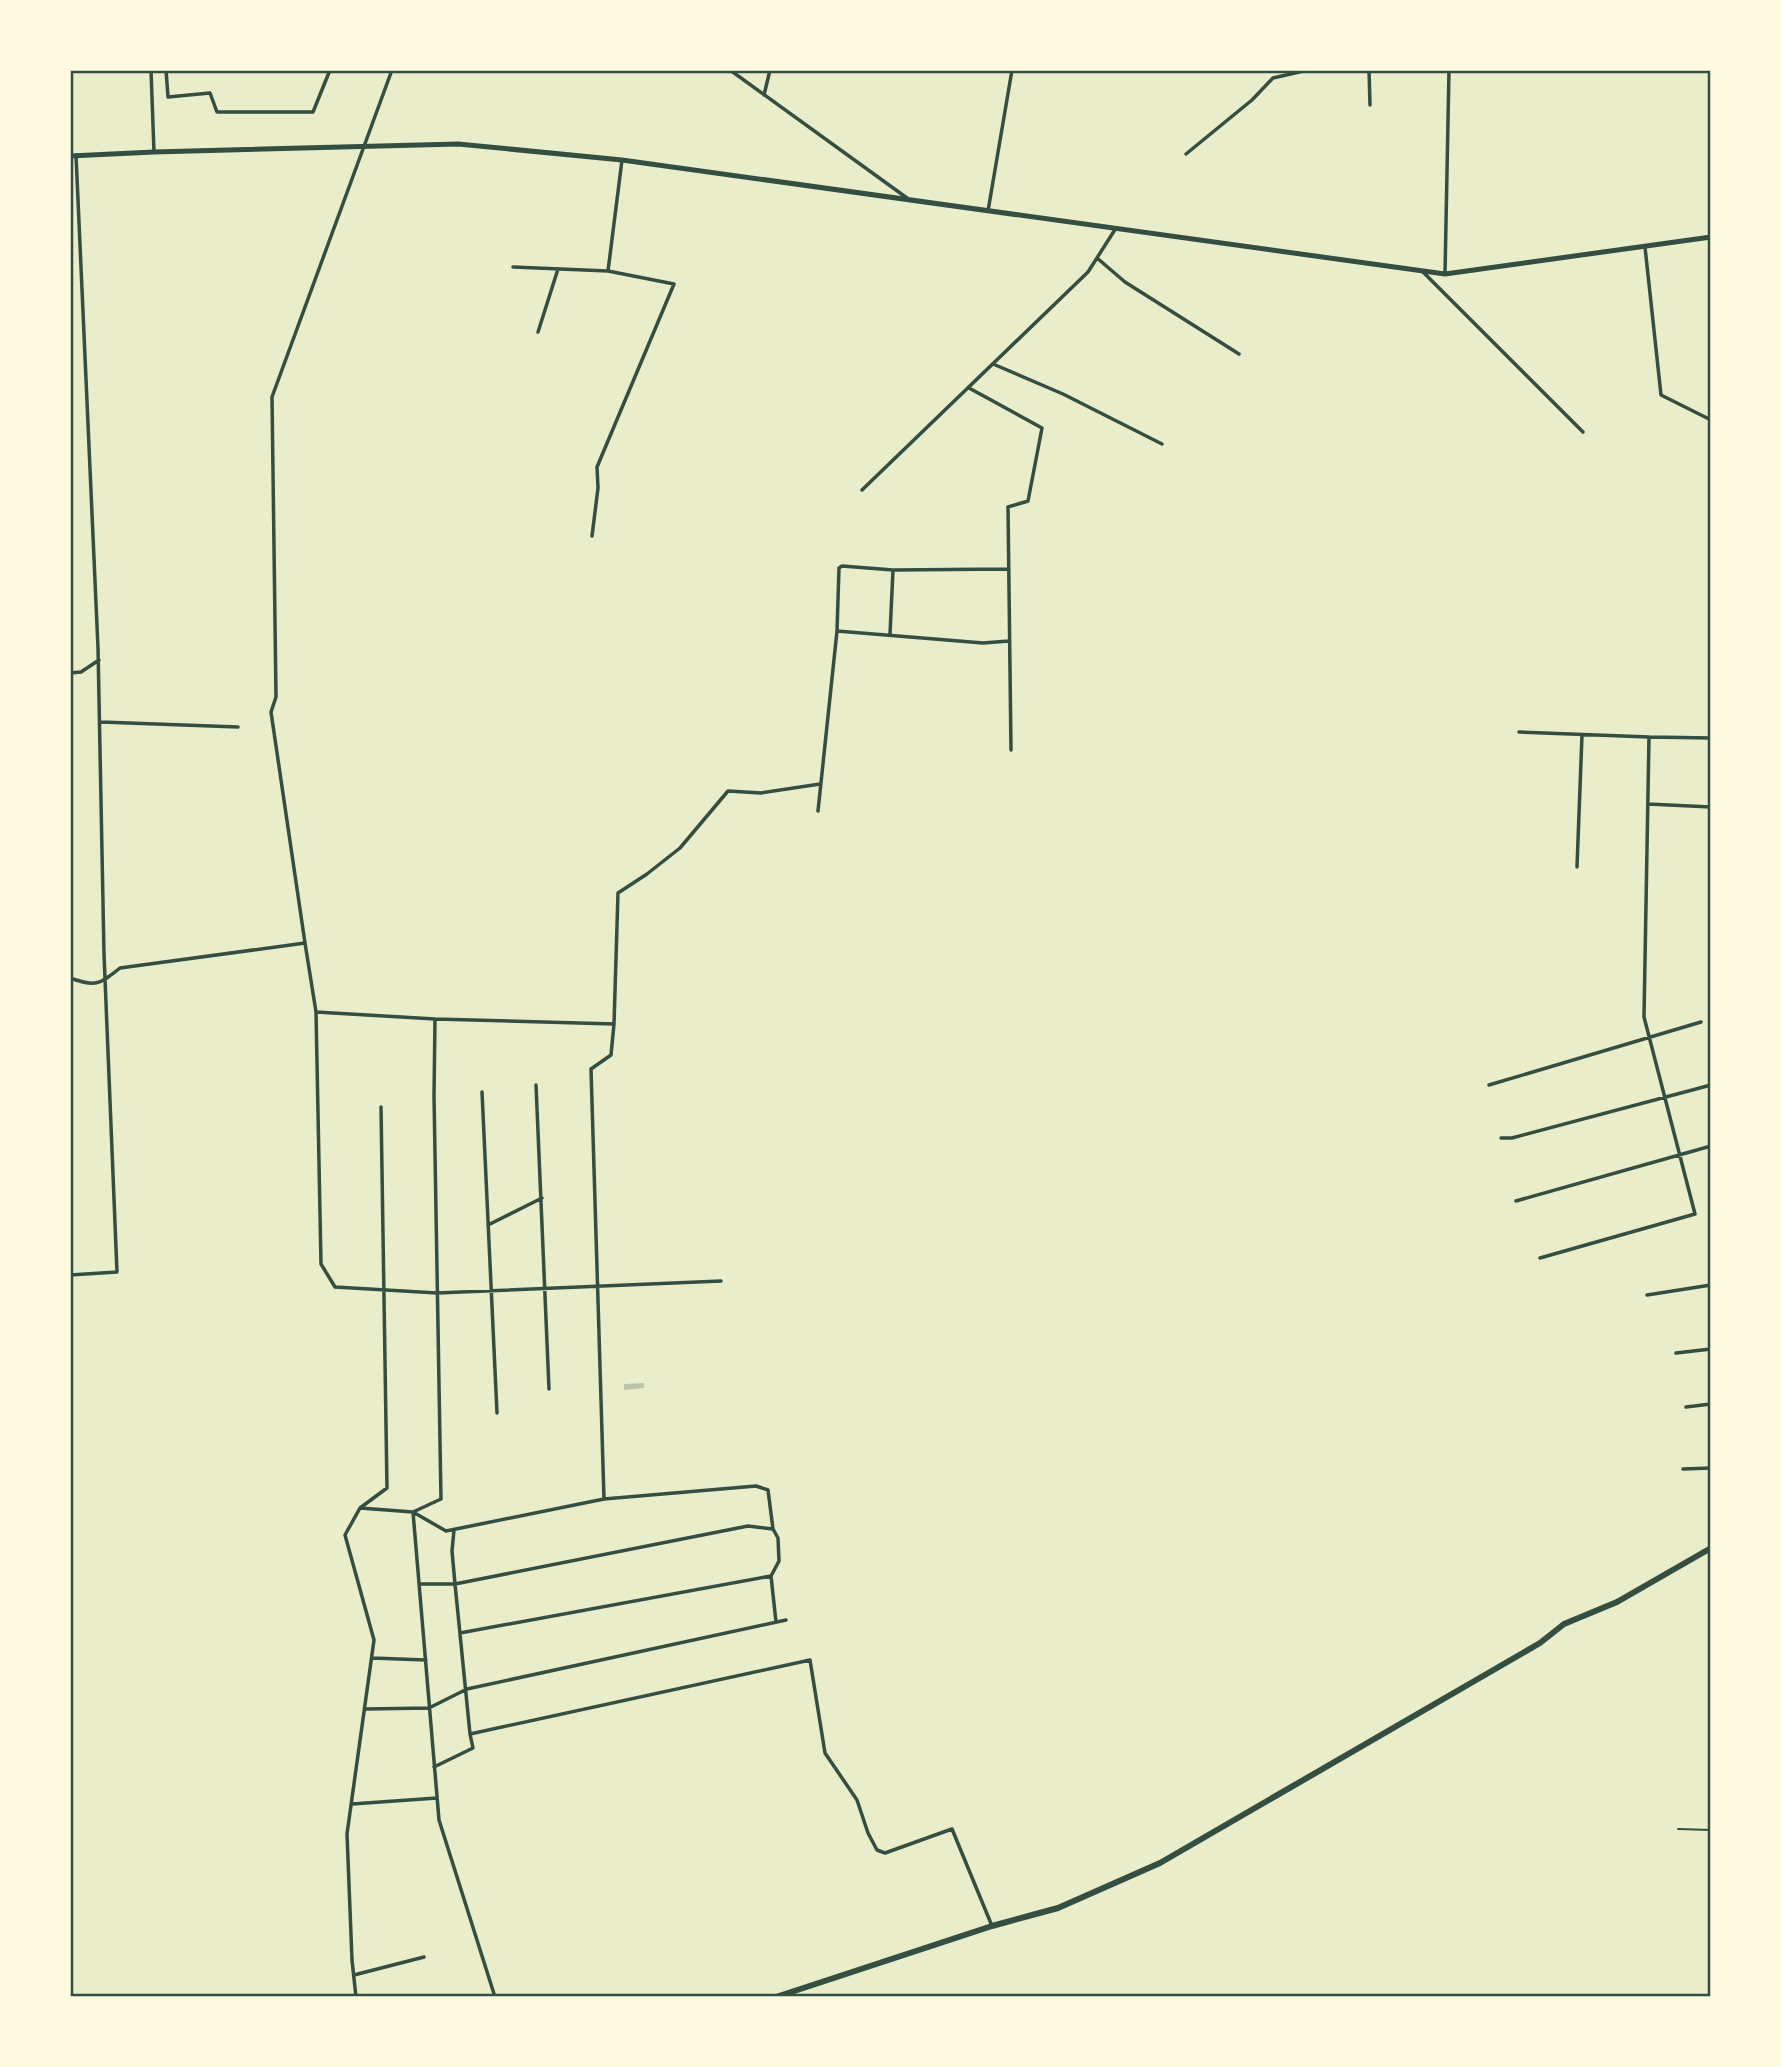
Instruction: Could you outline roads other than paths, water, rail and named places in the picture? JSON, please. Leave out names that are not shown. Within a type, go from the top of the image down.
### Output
[{"type":"main road","points":[[73,155],[458,145],[622,160],[1445,274],[1711,237]]},
{"type":"main road","points":[[776,1997],[992,1926],[1058,1908],[1160,1863],[1540,1643],[1564,1624],[1617,1602],[1711,1548]]},
{"type":"street","points":[[151,70],[154,152]]},
{"type":"street","points":[[166,70],[168,97],[210,93],[217,112],[313,112],[330,70]]},
{"type":"street","points":[[392,70],[272,397],[276,697],[271,712],[316,1012],[321,1264],[335,1287],[437,1293],[721,1280]]},
{"type":"street","points":[[730,70],[909,200]]},
{"type":"street","points":[[764,96],[770,70]]},
{"type":"street","points":[[988,211],[1012,70]]},
{"type":"street","points":[[1186,154],[1252,100],[1273,78],[1308,70]]},
{"type":"street","points":[[1369,70],[1370,105]]},
{"type":"street","points":[[1445,274],[1449,70]]},
{"type":"street","points":[[70,1275],[117,1272],[104,954],[99,660],[73,155]]},
{"type":"street","points":[[608,271],[622,160]]},
{"type":"street","points":[[862,491],[1088,272],[1116,229]]},
{"type":"street","points":[[1645,247],[1661,395],[1711,420]]},
{"type":"street","points":[[1097,258],[1125,282],[1239,354]]},
{"type":"street","points":[[513,267],[608,271],[674,284],[597,467],[598,488],[592,536]]},
{"type":"street","points":[[538,332],[558,269]]},
{"type":"street","points":[[1422,271],[1583,432]]},
{"type":"street","points":[[993,364],[1063,394],[1162,444]]},
{"type":"street","points":[[969,388],[1042,428],[1028,501],[1008,507],[1011,750]]},
{"type":"street","points":[[818,811],[837,631],[839,568],[1008,569]]},
{"type":"street","points":[[890,634],[893,570]]},
{"type":"street","points":[[837,631],[983,643],[1009,641]]},
{"type":"street","points":[[70,673],[81,672],[99,660]]},
{"type":"street","points":[[100,722],[238,727]]},
{"type":"street","points":[[1519,732],[1711,738]]},
{"type":"street","points":[[1577,867],[1582,734]]},
{"type":"street","points":[[1540,1258],[1695,1214],[1644,1017],[1649,737]]},
{"type":"street","points":[[604,1499],[591,1069],[611,1055],[618,893],[680,848],[728,791],[761,793],[820,784]]},
{"type":"street","points":[[1648,804],[1711,807]]},
{"type":"street","points":[[70,978],[92,985],[106,979],[120,968],[305,943]]},
{"type":"street","points":[[316,1012],[435,1019],[614,1024]]},
{"type":"street","points":[[414,1512],[441,1499],[435,1019]]},
{"type":"street","points":[[1489,1084],[1701,1022]]},
{"type":"street","points":[[536,1085],[549,1389]]},
{"type":"street","points":[[1501,1138],[1512,1138],[1711,1086]]},
{"type":"street","points":[[482,1092],[496,1413]]},
{"type":"street","points":[[356,1997],[347,1834],[374,1640],[345,1535],[360,1508],[387,1488],[381,1107]]},
{"type":"street","points":[[1516,1201],[1711,1146]]},
{"type":"street","points":[[488,1225],[542,1198]]},
{"type":"street","points":[[1647,1295],[1711,1285]]},
{"type":"street","points":[[1676,1353],[1711,1349]]},
{"type":"street","points":[[1686,1407],[1711,1404]]},
{"type":"street","points":[[1683,1469],[1711,1468]]},
{"type":"street","points":[[360,1508],[414,1512],[446,1531],[604,1499],[756,1486],[768,1490],[773,1529],[778,1538],[779,1561],[771,1576],[776,1622]]},
{"type":"street","points":[[414,1512],[439,1820],[495,1997]]},
{"type":"street","points":[[419,1584],[455,1584],[748,1525],[773,1529]]},
{"type":"street","points":[[435,1767],[473,1748],[452,1551],[454,1530]]},
{"type":"street","points":[[460,1633],[771,1576]]},
{"type":"street","points":[[365,1709],[429,1708],[467,1689],[786,1620]]},
{"type":"street","points":[[372,1658],[426,1661]]},
{"type":"street","points":[[470,1734],[810,1660],[825,1753],[857,1800],[877,1850],[885,1853],[952,1829],[992,1926]]},
{"type":"street","points":[[351,1804],[437,1798]]},
{"type":"street","points":[[354,1975],[424,1957]]}]
